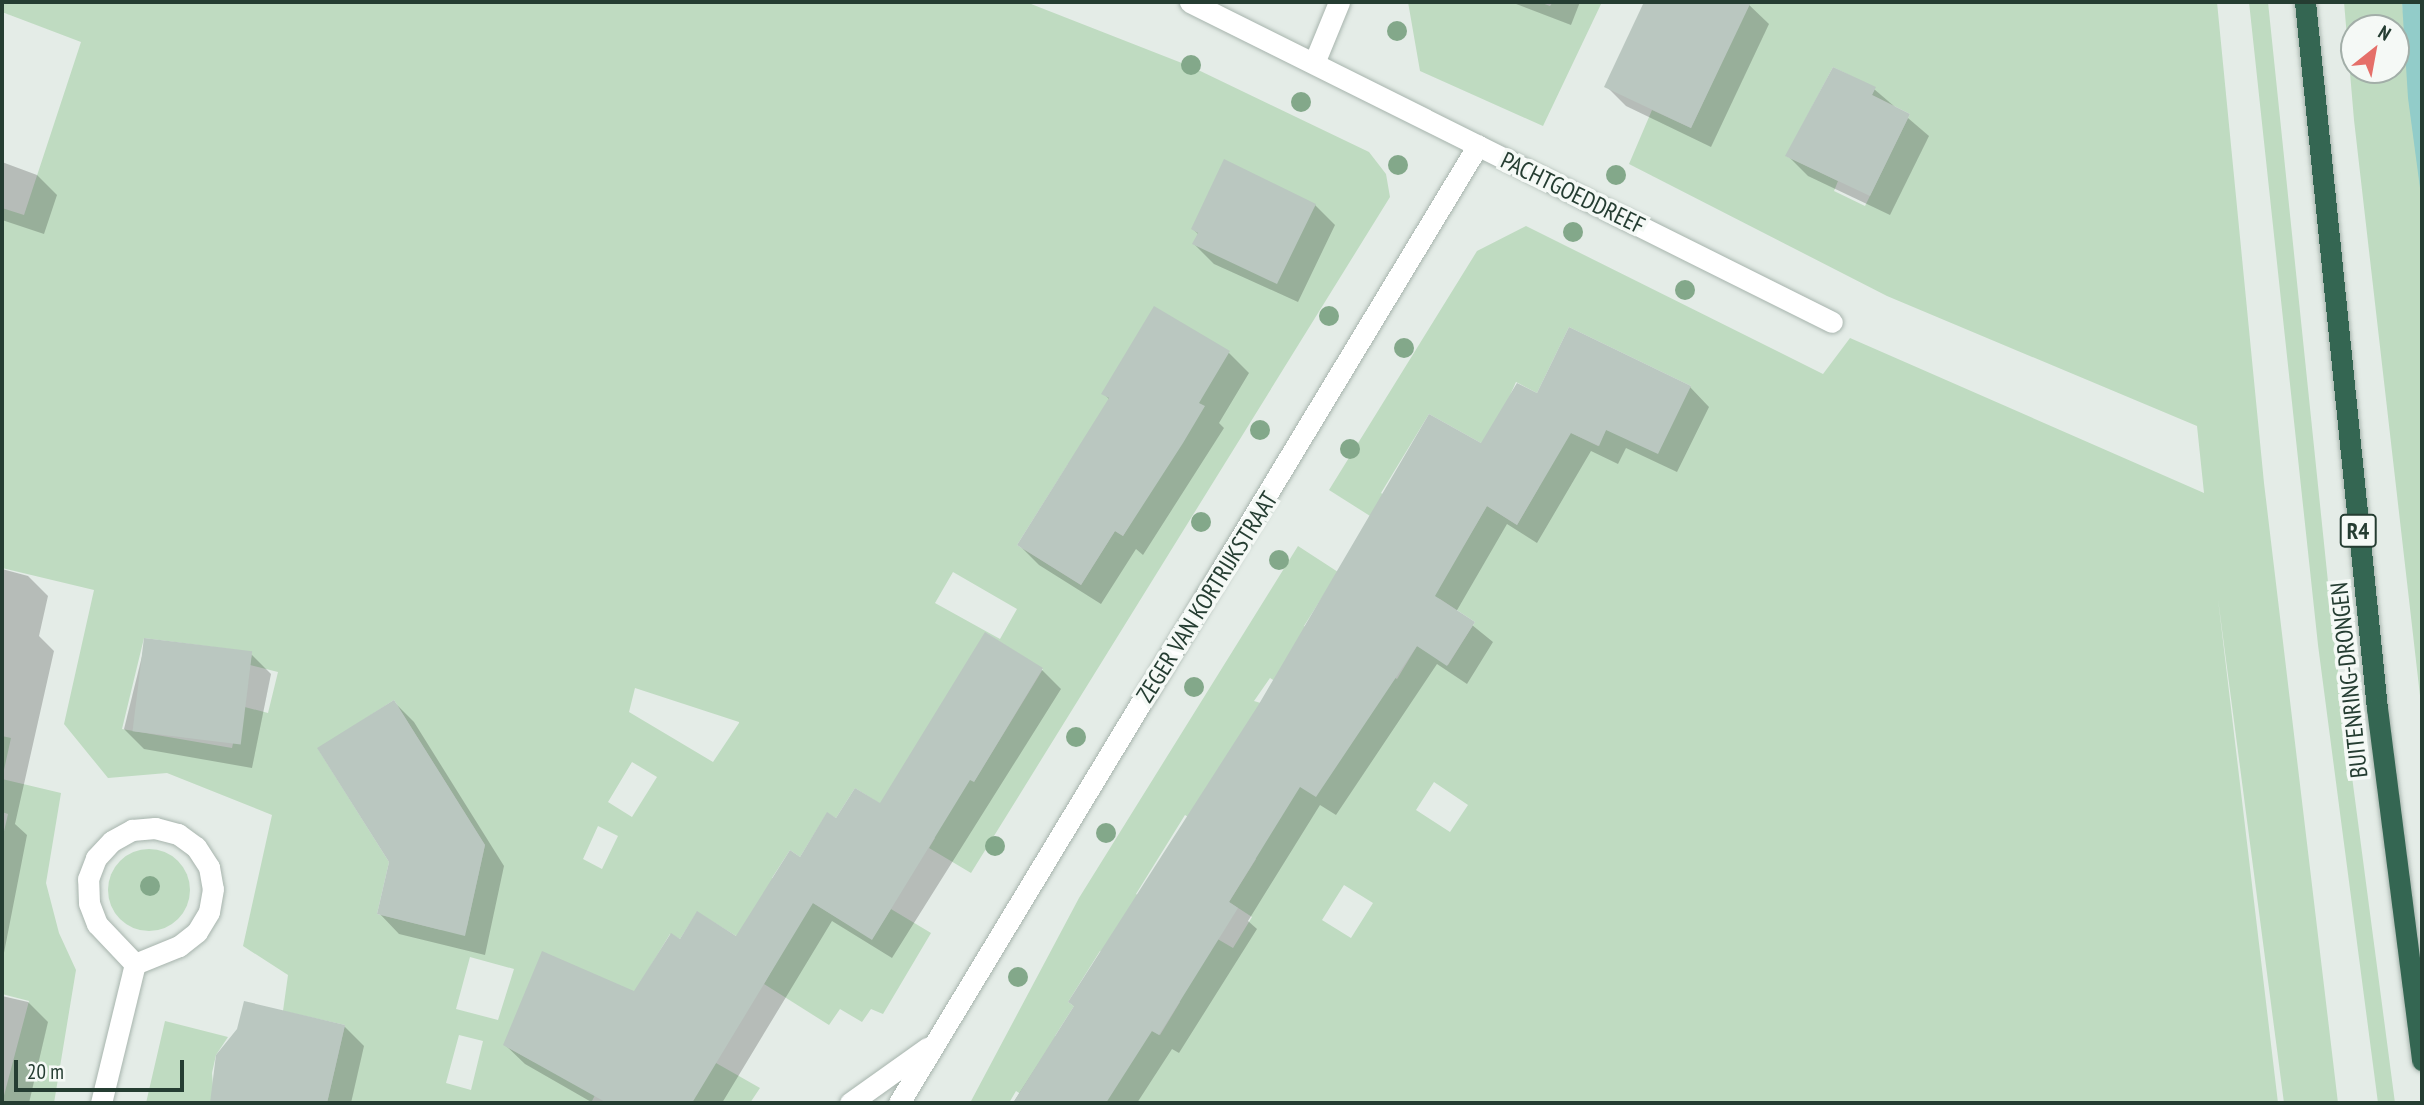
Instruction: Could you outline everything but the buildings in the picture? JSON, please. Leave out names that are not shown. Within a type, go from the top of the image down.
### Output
[{"type":"highway","name":"BUITENRING-DRONGEN","points":[[2305,2],[2377,708],[2422,1060]]},
{"type":"street","name":"PACHTGOEDDREEF","points":[[1190,2],[1832,322]]},
{"type":"street","points":[[1314,63],[1339,2]]},
{"type":"street","name":"ZEGER VAN KORTRIJKSTRAAT","points":[[899,1103],[931,1045],[1250,529],[1478,145]]},
{"type":"street","points":[[155,828],[178,834],[196,847],[209,867],[213,890],[209,912],[197,932],[179,946],[135,964],[97,924],[89,903],[88,879],[96,858],[112,841],[132,830],[155,828]]},
{"type":"street","points":[[101,1103],[135,964]]},
{"type":"street","name":"ZEGER VAN KORTRIJKSTRAAT","points":[[850,1103],[931,1045]]},
{"type":"green space","points":[[2,2],[1026,2],[1192,67],[1369,152],[1386,174],[1390,197],[971,873],[929,848],[935,838],[855,788],[836,818],[827,813],[800,857],[790,850],[772,878],[872,939],[891,909],[931,933],[883,1014],[871,1009],[862,1022],[840,1009],[829,1025],[764,984],[777,961],[697,912],[680,939],[670,934],[645,975],[716,1063],[760,1088],[750,1103],[632,1103],[640,1086],[598,1089],[591,1103],[327,1103],[345,1025],[283,1011],[288,975],[243,946],[272,815],[167,773],[108,778],[64,724],[94,590],[2,568],[2,208],[24,215],[81,42],[2,12]],"holes":[[[1068,464],[1139,509],[1123,536],[1115,531],[1081,585],[1017,545]],[[953,572],[1017,609],[1000,639],[935,603]],[[986,633],[1043,669],[974,782]],[[144,638],[252,652],[250,665],[278,672],[268,713],[241,706],[232,748],[122,729]],[[635,688],[739,723],[713,762],[629,712]],[[394,700],[485,845],[467,926],[441,930],[377,914],[389,862],[318,749]],[[632,762],[657,777],[632,817],[608,802]],[[598,826],[618,836],[602,869],[583,859]],[[470,957],[514,969],[498,1020],[456,1009]],[[560,1019],[534,1062],[509,1048],[516,1034]],[[459,1035],[483,1041],[471,1090],[446,1083]]]},
{"type":"green space","points":[[1408,2],[1539,2],[1550,6],[1553,2],[1602,2],[1543,126],[1420,71]]},
{"type":"green space","points":[[1750,2],[2217,2],[2264,483],[2338,1103],[2284,1103],[2218,599],[2278,1103],[1065,1103],[1052,1095],[1046,1103],[1035,1103],[1016,1091],[1009,1103],[970,1103],[1079,898],[1298,546],[1338,572],[1304,626],[1397,679],[1417,646],[1448,665],[1475,622],[1440,599],[1418,592],[1438,559],[1329,490],[1477,251],[1526,226],[1823,374],[1850,338],[2204,493],[2197,426],[1887,296],[1629,164],[1652,110],[1691,128]],"holes":[[[1833,67],[1875,88],[1872,95],[1910,114],[1865,206],[1834,191],[1838,181],[1786,156]],[[1569,327],[1691,386],[1606,430],[1598,446],[1507,402],[1516,382],[1537,393]],[[1429,414],[1481,443],[1539,487],[1517,525],[1487,506],[1464,545],[1381,493]],[[1270,678],[1357,733],[1254,701]],[[1434,782],[1468,805],[1450,832],[1416,810]],[[1185,815],[1256,859],[1229,902],[1252,917],[1233,948],[1209,934],[1206,938],[1136,894]],[[1344,885],[1373,903],[1351,938],[1322,920]],[[1100,951],[1180,1002],[1160,1035],[1152,1031],[1055,1036],[1074,1006],[1068,1002]]]},
{"type":"green space","points":[[2249,2],[2268,2],[2334,640],[2395,1103],[2378,1103],[2318,645]]},
{"type":"green space","points":[[2344,2],[2402,2],[2403,14],[2345,14]]},
{"type":"green space","points":[[2410,82],[2422,203],[2422,713],[2351,84]]},
{"type":"green space","points":[[2,736],[11,738],[2,779]]},
{"type":"green space","points":[[2,779],[61,793],[46,883],[59,933],[76,970],[54,1103],[2,1103],[29,1001],[2,994],[2,840],[8,814],[2,812]]},
{"type":"green space","points":[[149,849],[165,852],[178,861],[187,874],[190,890],[187,906],[178,919],[165,928],[149,931],[133,928],[120,919],[111,906],[108,890],[111,874],[120,861],[133,852]]},
{"type":"green space","points":[[165,1021],[228,1037],[216,1055],[212,1073],[214,1101],[223,1103],[146,1103]]},
{"type":"water","points":[[2402,2],[2422,2],[2422,203],[2408,98],[2410,14],[2403,14]]}]
